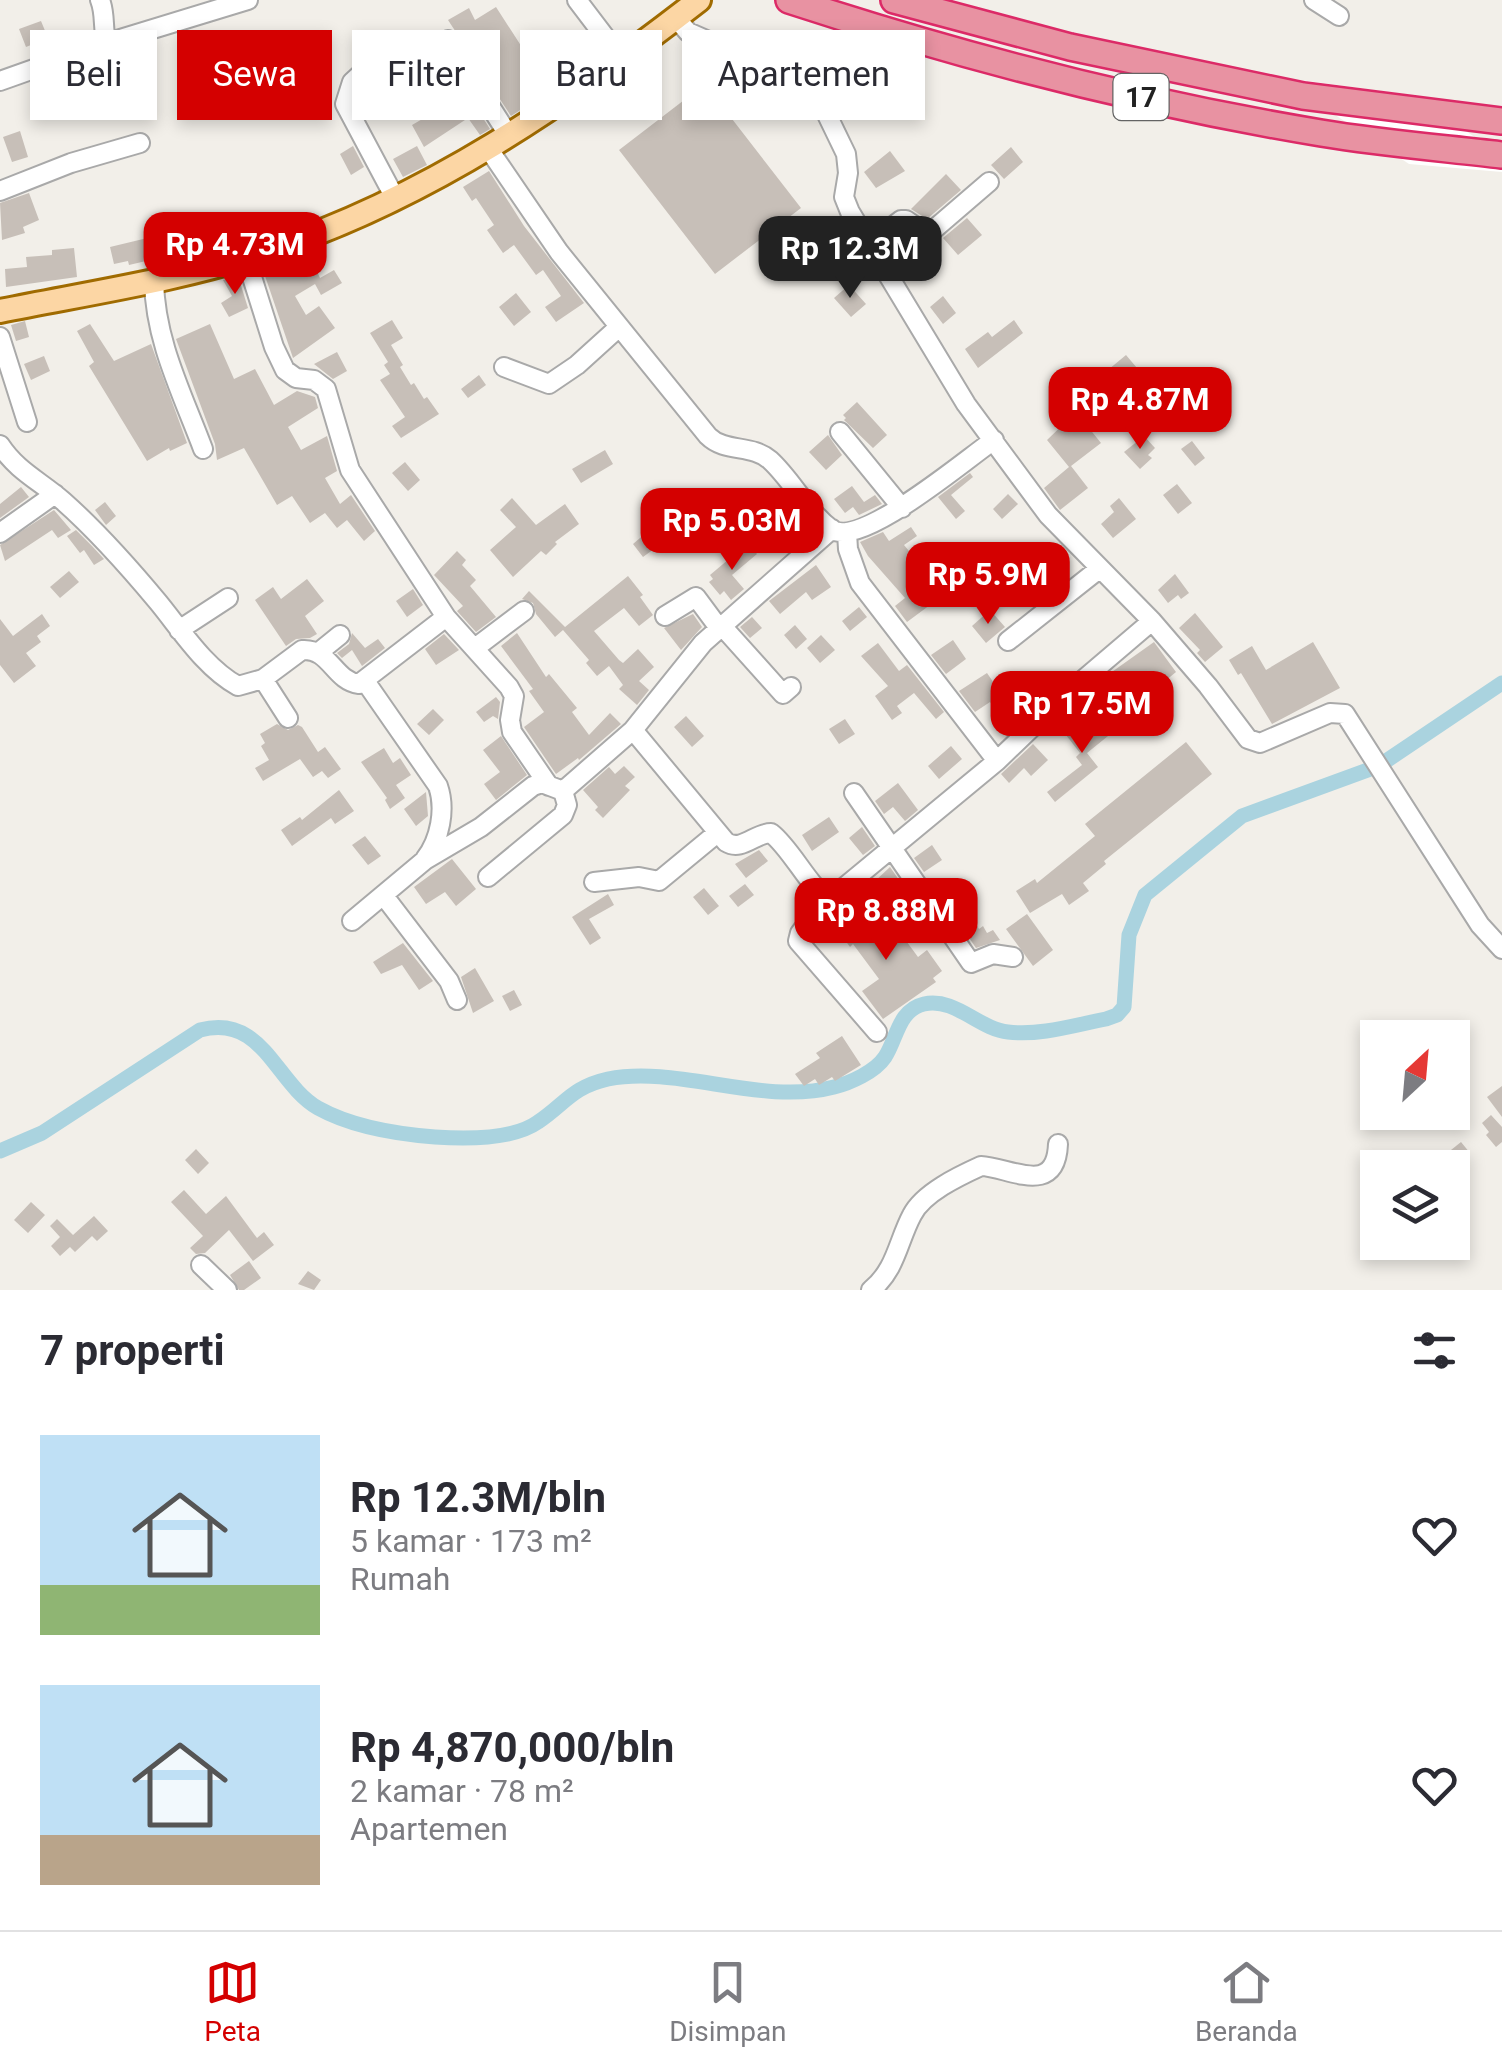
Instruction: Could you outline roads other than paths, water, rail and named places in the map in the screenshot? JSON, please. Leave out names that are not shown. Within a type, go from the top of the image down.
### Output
[{"type":"highway","name":"17","points":[[789,0],[925,44],[1070,82],[1321,133],[1502,155]]},
{"type":"highway","name":"17","points":[[894,0],[1070,48],[1304,96],[1502,121]]},
{"type":"main road","points":[[660,30],[699,0]]},
{"type":"main road","points":[[0,311],[154,281],[287,244],[395,198],[532,120]]},
{"type":"street","points":[[100,0],[106,18],[104,30]]},
{"type":"street","points":[[150,30],[248,0]]},
{"type":"street","points":[[577,0],[600,30]]},
{"type":"street","points":[[1314,0],[1339,16]]},
{"type":"street","points":[[676,18],[688,32],[752,60],[797,70],[805,79],[846,154],[844,198],[859,230],[966,404],[1048,515],[1152,621],[1248,740],[1260,742],[1330,713],[1345,714],[1480,925],[1502,949]]},
{"type":"street","points":[[0,80],[30,70]]},
{"type":"street","points":[[352,82],[344,104],[352,119]]},
{"type":"street","points":[[353,120],[395,198]]},
{"type":"street","points":[[499,120],[509,136]]},
{"type":"street","points":[[0,191],[71,162],[140,143]]},
{"type":"street","points":[[488,148],[559,252],[714,443],[766,457],[840,531],[860,583],[997,761]]},
{"type":"street","points":[[870,244],[901,220],[925,233],[932,231],[989,182]]},
{"type":"street","points":[[246,258],[285,370],[296,378],[314,380],[326,389],[350,470],[446,618],[514,696],[512,732],[567,805],[563,815],[488,877]]},
{"type":"street","points":[[154,281],[154,311],[160,338],[203,449]]},
{"type":"street","points":[[504,367],[549,384],[578,365],[619,327]]},
{"type":"street","points":[[0,338],[27,422]]},
{"type":"street","points":[[840,432],[902,508]]},
{"type":"street","points":[[556,789],[633,730],[691,657],[721,627],[840,531],[866,529],[902,508],[994,440]]},
{"type":"street","points":[[0,445],[20,471],[100,533],[180,630],[232,682],[246,686],[263,679],[302,650],[320,652],[354,685],[365,681],[446,618]]},
{"type":"street","points":[[0,533],[54,494]]},
{"type":"street","points":[[1008,641],[1098,569]]},
{"type":"street","points":[[665,616],[696,597],[762,687],[783,694],[792,686]]},
{"type":"street","points":[[180,630],[228,598]]},
{"type":"street","points":[[475,648],[524,611]]},
{"type":"street","points":[[633,730],[716,834],[736,846],[762,833],[771,833],[786,846],[820,894],[834,898],[997,761],[1152,621]]},
{"type":"street","points":[[320,652],[340,635]]},
{"type":"street","points":[[263,679],[288,718]]},
{"type":"street","points":[[365,681],[438,786],[442,798],[436,840],[425,860]]},
{"type":"street","points":[[352,921],[425,860],[481,827],[538,783],[556,789]]},
{"type":"street","points":[[854,793],[971,962],[994,954],[1013,956]]},
{"type":"street","points":[[594,882],[639,877],[660,881],[716,834]]},
{"type":"street","points":[[384,896],[449,981],[457,1000]]},
{"type":"street","points":[[826,898],[798,941],[877,1032]]},
{"type":"street","points":[[871,1290],[891,1267],[910,1218],[920,1204],[981,1166],[1022,1177],[1043,1173],[1054,1162],[1058,1144]]},
{"type":"street","points":[[202,1265],[228,1290]]},
{"type":"waterway","points":[[1386,761],[1502,683]]},
{"type":"waterway","points":[[0,1151],[42,1133],[200,1030],[221,1027],[254,1041],[303,1097],[331,1115],[390,1132],[460,1138],[502,1135],[528,1128],[577,1091],[608,1079],[663,1077],[778,1092],[806,1092],[840,1085],[881,1062],[903,1019],[924,1004],[946,1005],[997,1030],[1020,1033],[1106,1019],[1124,1007],[1129,935],[1145,895],[1242,816],[1376,767]]}]
